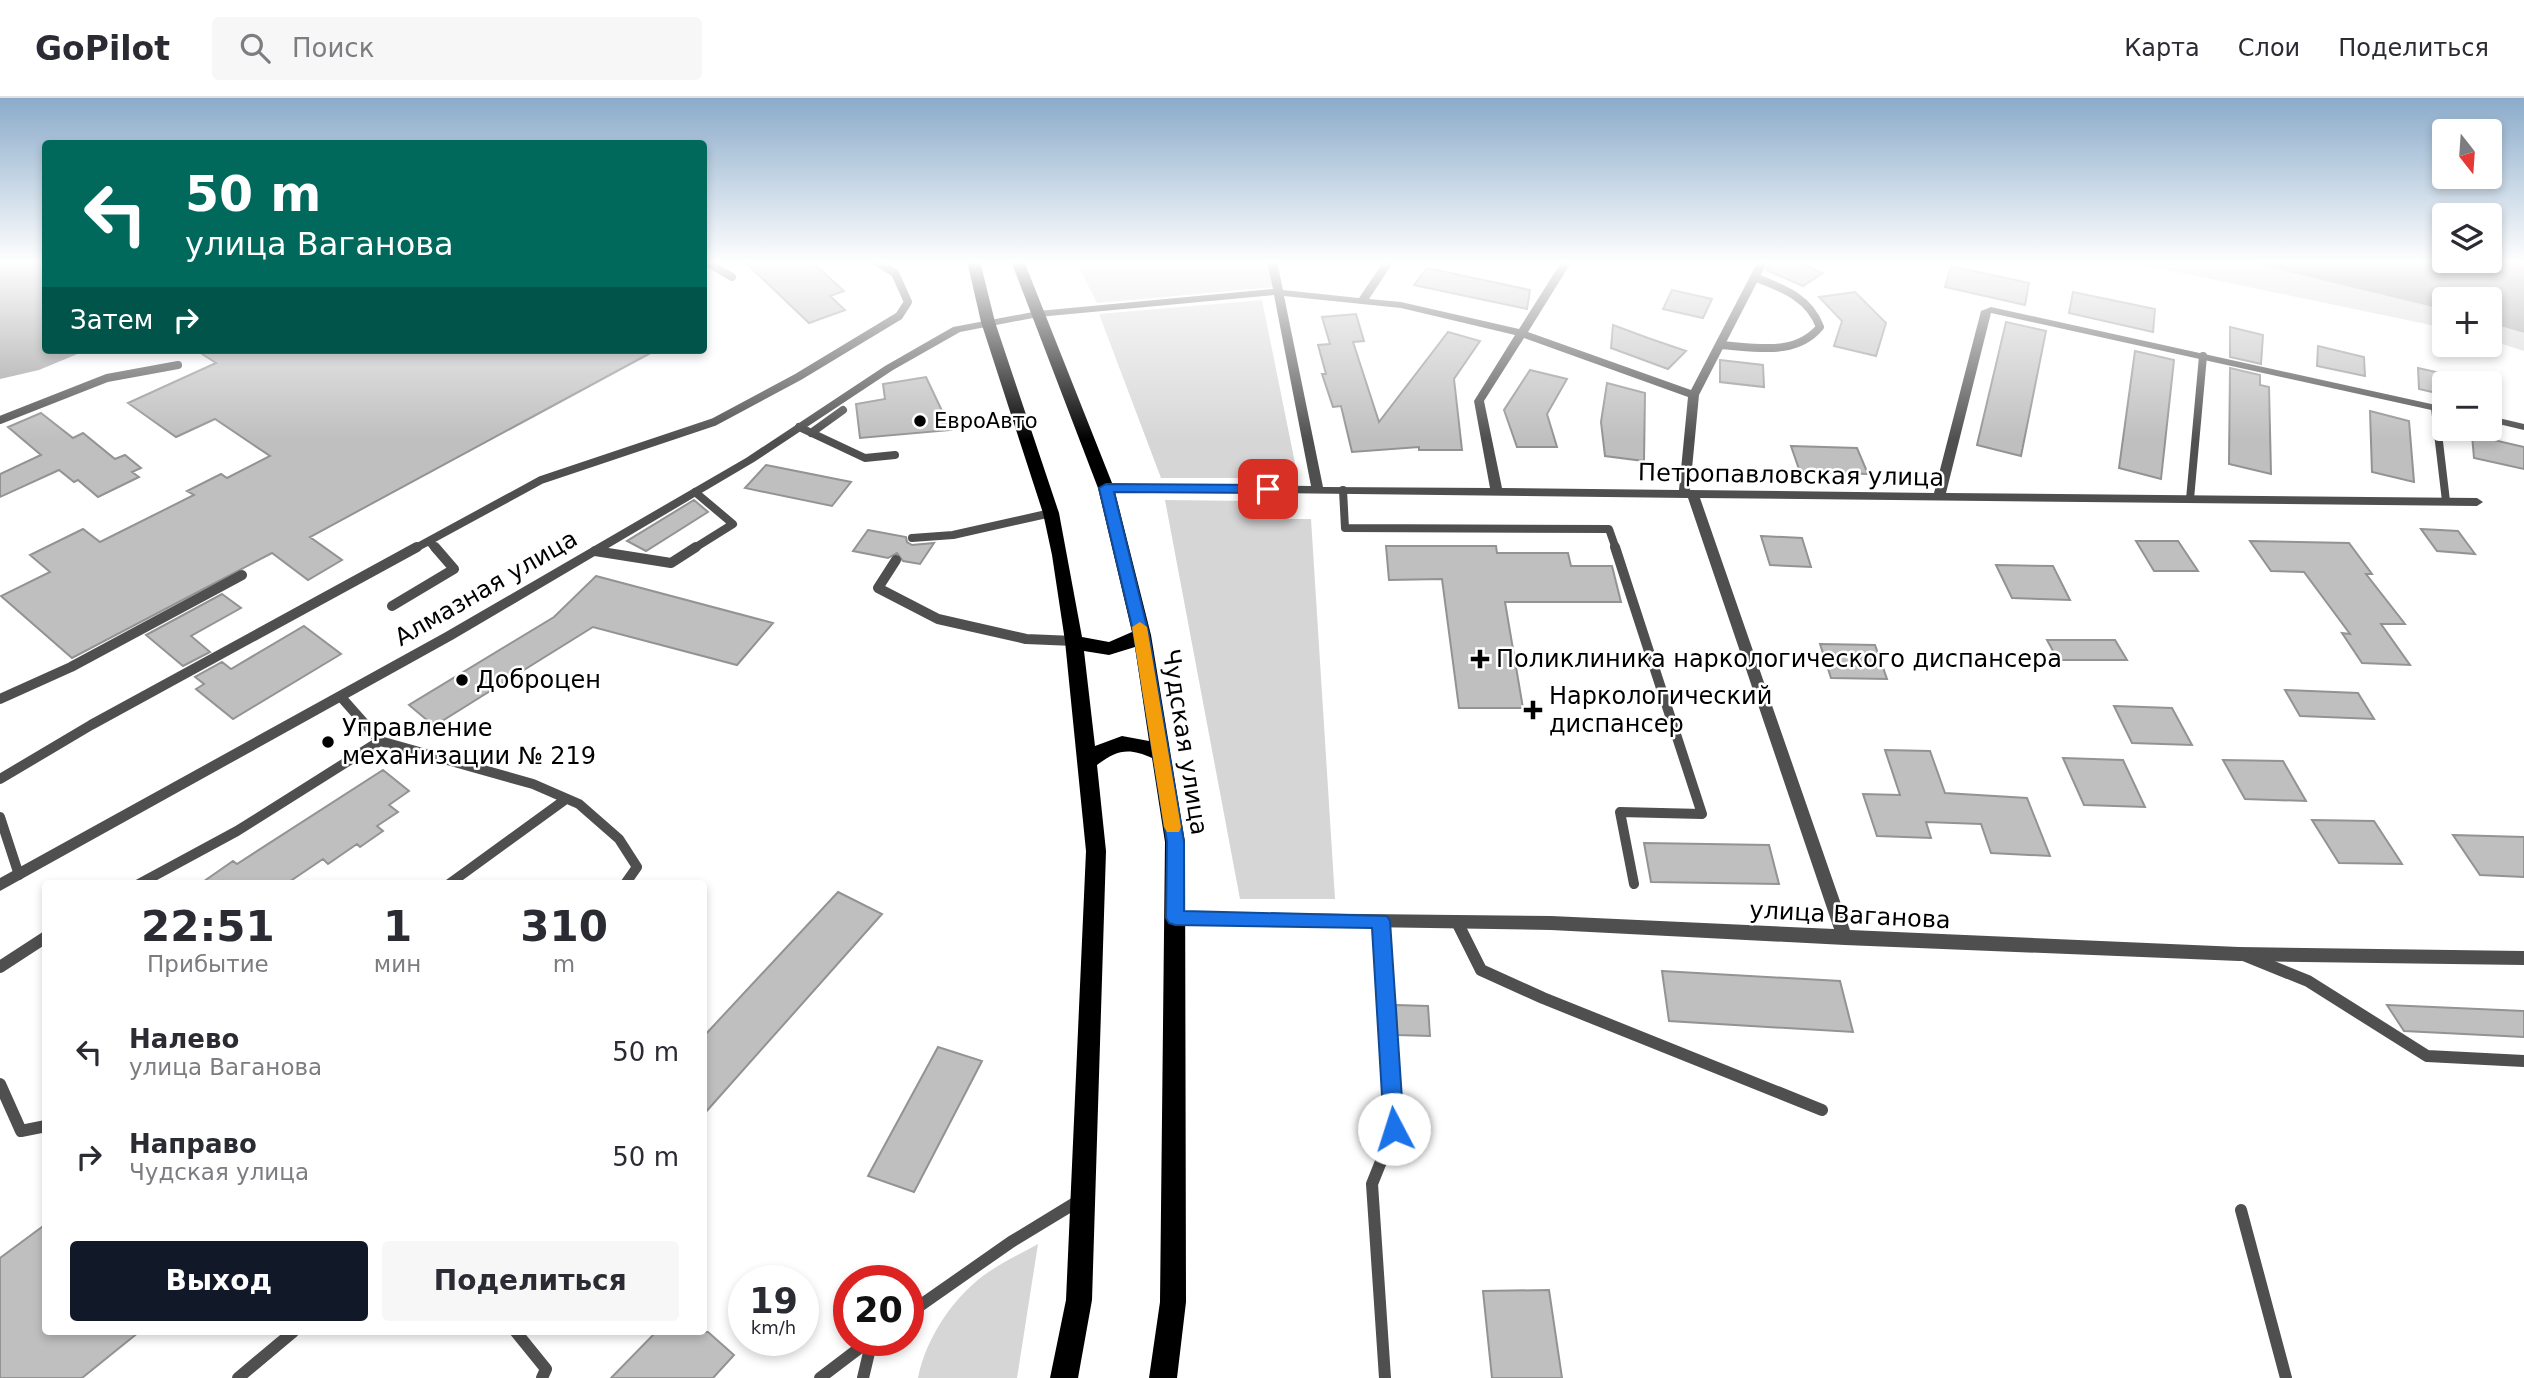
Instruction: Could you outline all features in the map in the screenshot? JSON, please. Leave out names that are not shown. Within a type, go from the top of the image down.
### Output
[{"type":"highway","name":"Чудская улица","points":[[1041,321],[1106,488],[1142,635],[1175,842],[1173,1302],[1163,1378]]},
{"type":"highway","points":[[988,322],[1051,513],[1074,641],[1096,851],[1079,1300],[1064,1378]]},
{"type":"highway","points":[[1074,641],[1100,650],[1122,647],[1142,635]]},
{"type":"highway","points":[[1087,762],[1107,746],[1137,741],[1160,753]]},
{"type":"street","name":"Алмазная улица","points":[[0,885],[341,697],[805,430],[923,347],[957,329],[996,321]]},
{"type":"street","points":[[1284,321],[1318,490]]},
{"type":"street","name":"Алмазная улица","points":[[1468,321],[1521,333],[1695,395]]},
{"type":"street","points":[[1497,492],[1479,401],[1529,321]]},
{"type":"street","points":[[1732,321],[1695,395],[1689,496],[1845,938]]},
{"type":"street","points":[[1939,498],[1984,321]]},
{"type":"street","points":[[2045,321],[2432,407]]},
{"type":"street","points":[[2502,421],[2524,426]]},
{"type":"street","name":"Петропавловская улица","points":[[1106,488],[2477,502]]},
{"type":"street","name":"улица Ваганова","points":[[1175,918],[1564,924],[2239,954],[2524,958]]},
{"type":"lane","points":[[0,779],[103,718],[541,480],[714,422],[798,377],[891,321]]},
{"type":"lane","points":[[1720,345],[1779,348],[1801,345],[1814,337],[1820,327],[1819,321]]},
{"type":"lane","points":[[2190,499],[2203,356]]},
{"type":"lane","points":[[0,420],[107,378],[178,365]]},
{"type":"lane","points":[[805,430],[843,410]]},
{"type":"lane","points":[[805,430],[865,457],[895,455]]},
{"type":"lane","points":[[2442,441],[2446,502]]},
{"type":"lane","points":[[1343,490],[1345,528],[1609,529],[1702,814],[1620,812],[1634,884]]},
{"type":"lane","points":[[595,551],[671,563],[733,524],[695,492]]},
{"type":"lane","points":[[912,538],[953,535],[1051,513]]},
{"type":"lane","points":[[392,606],[454,569],[429,541]]},
{"type":"lane","points":[[896,560],[878,588],[938,619],[1026,639],[1074,641]]},
{"type":"lane","points":[[0,699],[71,667],[242,575]]},
{"type":"lane","points":[[341,697],[380,741],[533,784],[579,804],[619,839],[637,867],[628,880]]},
{"type":"lane","points":[[146,880],[237,831],[380,741]]},
{"type":"lane","points":[[455,880],[566,799]]},
{"type":"lane","points":[[0,817],[19,875]]},
{"type":"lane","points":[[1381,921],[1394,1129],[1372,1184],[1385,1378]]},
{"type":"lane","points":[[1457,922],[1481,970],[1543,998],[1822,1110]]},
{"type":"lane","points":[[0,967],[42,940]]},
{"type":"lane","points":[[2239,954],[2308,981],[2427,1056],[2524,1060]]},
{"type":"lane","points":[[0,1084],[21,1131],[42,1127]]},
{"type":"lane","points":[[924,1303],[1011,1242],[1083,1198]]},
{"type":"lane","points":[[2241,1210],[2286,1378]]},
{"type":"lane","points":[[238,1378],[289,1335]]},
{"type":"lane","points":[[518,1335],[546,1369],[542,1378]]},
{"type":"lane","points":[[820,1378],[850,1356]]},
{"type":"lane","points":[[863,1378],[868,1356]]},
{"type":"shaded area","points":[[0,321],[42,321],[42,354],[77,354],[39,370],[0,379]]},
{"type":"shaded area","points":[[1102,321],[1266,321],[1298,478],[1161,478]]},
{"type":"shaded area","points":[[2410,321],[2432,321],[2432,325]]},
{"type":"shaded area","points":[[2502,321],[2524,321],[2524,333],[2502,327]]},
{"type":"shaded area","points":[[2502,327],[2524,333],[2524,351],[2502,344]]},
{"type":"shaded area","points":[[1165,500],[1252,501],[1262,519],[1311,519],[1335,899],[1240,899]]},
{"type":"shaded area","points":[[1038,1244],[1017,1378],[918,1378],[935,1332],[954,1304],[990,1271]]},
{"type":"building","points":[[1323,321],[1358,321],[1364,341],[1353,342],[1379,422],[1448,332],[1480,341],[1454,379],[1462,450],[1419,450],[1419,447],[1352,452],[1341,406],[1333,407],[1322,374],[1326,374],[1318,345],[1330,344]]},
{"type":"building","points":[[1842,321],[1884,321],[1886,323],[1876,356],[1834,346]]},
{"type":"building","points":[[2103,321],[2154,321],[2153,332]]},
{"type":"building","points":[[2006,322],[2046,331],[2021,456],[1977,445]]},
{"type":"building","points":[[1613,325],[1686,351],[1668,369],[1611,348]]},
{"type":"building","points":[[2230,327],[2263,335],[2261,364],[2230,357]]},
{"type":"building","points":[[2318,346],[2364,357],[2365,376],[2317,366]]},
{"type":"building","points":[[2135,351],[2174,360],[2161,479],[2119,468]]},
{"type":"building","points":[[202,354],[649,354],[310,537],[342,560],[308,580],[272,553],[72,658],[1,596],[50,572],[30,555],[83,529],[100,542],[194,495],[187,491],[221,474],[227,478],[270,456],[215,419],[176,437],[128,403],[216,363]]},
{"type":"building","points":[[1720,360],[1763,365],[1764,387],[1720,382]]},
{"type":"building","points":[[2230,368],[2260,375],[2260,385],[2269,387],[2271,474],[2229,464]]},
{"type":"building","points":[[2418,368],[2432,371],[2432,392],[2419,389]]},
{"type":"building","points":[[1530,370],[1567,379],[1547,414],[1557,447],[1517,447],[1504,410]]},
{"type":"building","points":[[926,377],[951,430],[860,438],[856,404],[885,399],[883,384]]},
{"type":"building","points":[[1607,383],[1645,393],[1644,461],[1605,456],[1601,422]]},
{"type":"building","points":[[2370,411],[2409,421],[2414,482],[2372,472]]},
{"type":"building","points":[[41,413],[73,438],[83,433],[115,459],[125,455],[141,468],[132,472],[139,477],[98,497],[78,480],[74,482],[59,470],[0,497],[0,474],[41,455],[8,427]]},
{"type":"building","points":[[2473,441],[2498,441],[2524,447],[2524,469],[2474,458]]},
{"type":"building","points":[[1791,446],[1857,448],[1868,474],[1800,472]]},
{"type":"building","points":[[766,465],[851,482],[832,506],[745,488]]},
{"type":"building","points":[[694,500],[708,512],[646,551],[627,541]]},
{"type":"building","points":[[2421,529],[2458,531],[2475,554],[2437,551]]},
{"type":"building","points":[[868,530],[906,537],[907,542],[912,545],[934,543],[920,564],[903,561],[897,553],[888,558],[853,551]]},
{"type":"building","points":[[1761,536],[1802,538],[1811,567],[1770,565]]},
{"type":"building","points":[[2136,541],[2178,541],[2198,571],[2154,571]]},
{"type":"building","points":[[2250,541],[2349,543],[2372,574],[2366,574],[2405,624],[2381,624],[2410,665],[2362,663],[2342,633],[2350,634],[2304,572],[2271,571]]},
{"type":"building","points":[[1386,546],[1496,546],[1497,553],[1568,553],[1571,566],[1612,566],[1621,602],[1505,602],[1523,708],[1459,708],[1442,579],[1389,580]]},
{"type":"building","points":[[1996,565],[2053,566],[2070,600],[2012,598]]},
{"type":"building","points":[[596,576],[773,623],[737,665],[593,627],[434,726],[409,705],[554,617]]},
{"type":"building","points":[[222,594],[241,608],[191,636],[210,652],[183,666],[146,635]]},
{"type":"building","points":[[304,626],[341,654],[233,719],[196,689],[204,684],[195,677],[222,662],[231,669]]},
{"type":"building","points":[[2047,640],[2115,640],[2127,660],[2058,660]]},
{"type":"building","points":[[1820,644],[1875,645],[1887,679],[1831,678]]},
{"type":"building","points":[[2285,690],[2358,693],[2374,719],[2300,716]]},
{"type":"building","points":[[2114,706],[2172,708],[2192,745],[2132,743]]},
{"type":"building","points":[[1885,750],[1930,751],[1945,793],[2027,798],[2050,856],[1991,853],[1981,824],[1926,822],[1931,838],[1877,836],[1863,794],[1900,795]]},
{"type":"building","points":[[2063,758],[2123,760],[2145,807],[2084,805]]},
{"type":"building","points":[[2223,760],[2283,761],[2306,801],[2245,799]]},
{"type":"building","points":[[383,770],[409,791],[389,805],[398,812],[377,826],[383,831],[360,847],[357,844],[328,864],[323,859],[292,880],[206,880],[233,861],[237,864]]},
{"type":"building","points":[[2312,820],[2374,821],[2402,864],[2339,863]]},
{"type":"building","points":[[2453,835],[2524,837],[2524,877],[2480,875]]},
{"type":"building","points":[[1644,843],[1769,845],[1779,884],[1651,882]]},
{"type":"building","points":[[838,892],[882,914],[707,1111],[707,1033]]},
{"type":"building","points":[[1662,971],[1840,981],[1853,1032],[1669,1021]]},
{"type":"building","points":[[1396,1005],[1428,1006],[1430,1036],[1397,1035]]},
{"type":"building","points":[[2387,1005],[2524,1011],[2524,1037],[2404,1031]]},
{"type":"building","points":[[938,1047],[982,1061],[914,1192],[868,1176]]},
{"type":"building","points":[[42,1227],[42,1335],[135,1335],[82,1378],[0,1378],[0,1258]]},
{"type":"building","points":[[1549,1290],[1562,1378],[1492,1378],[1483,1291]]},
{"type":"building","points":[[708,1332],[728,1350],[728,1356],[733,1356],[713,1378],[611,1378],[653,1335],[707,1335]]},
{"type":"slow traffic","points":[[1140,627],[1173,827]]},
{"type":"place","name":"ЕвроАвто","points":[[920,421]]},
{"type":"place","name":"Поликлиника наркологического диспансера","points":[[1480,659]]},
{"type":"place","name":"Доброцен","points":[[462,680]]},
{"type":"place","name":"Наркологический диспансер","points":[[1533,710]]},
{"type":"place","name":"Управление механизации № 219","points":[[328,742]]},
{"type":"route","points":[[1268,489],[1106,488],[1142,635],[1175,842],[1175,918],[1381,921],[1384,1004],[1394,1129]]}]
